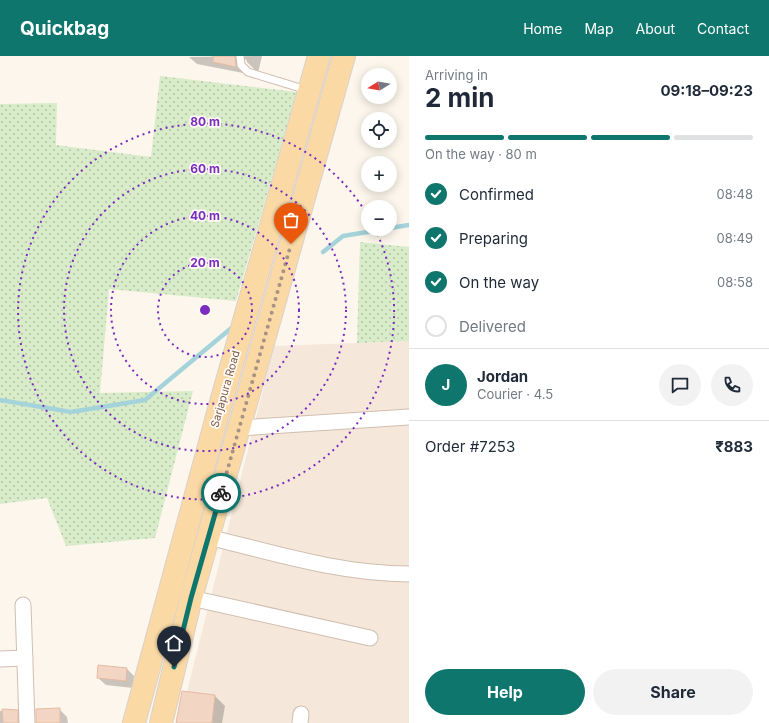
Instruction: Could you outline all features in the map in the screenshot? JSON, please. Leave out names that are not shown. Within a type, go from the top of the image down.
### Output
[{"type":"main road","name":"Sarjapura Road","points":[[134,723],[218,413],[319,56]]},
{"type":"main road","points":[[161,723],[191,598],[344,56]]},
{"type":"street","points":[[239,428],[409,417]]},
{"type":"street","points":[[208,538],[350,570],[381,574],[409,574]]},
{"type":"street","points":[[191,598],[370,638]]},
{"type":"street","points":[[23,605],[27,723]]},
{"type":"street","points":[[0,660],[25,658]]},
{"type":"lane","points":[[240,56],[241,65],[248,72],[309,90]]},
{"type":"shaded area","points":[[409,341],[409,723],[179,723],[274,346]]},
{"type":"green space","points":[[160,76],[297,92],[236,301],[109,289],[100,393],[193,391],[155,538],[66,546],[47,498],[0,504],[0,104],[57,103],[56,145],[151,157]]},
{"type":"green space","points":[[360,242],[409,247],[409,341],[357,343]]},
{"type":"building","points":[[213,56],[235,56],[236,67],[213,62]]},
{"type":"building","points":[[98,665],[127,668],[126,681],[97,678]]},
{"type":"building","points":[[182,691],[215,695],[212,723],[176,723]]},
{"type":"building","points":[[60,708],[60,723],[36,723],[36,709]]},
{"type":"building","points":[[2,709],[18,710],[18,723],[3,723]]},
{"type":"waterway","points":[[397,227],[409,225]]},
{"type":"waterway","points":[[323,252],[343,236],[361,233]]},
{"type":"waterway","points":[[0,400],[71,412],[145,400],[235,325]]},
{"type":"way so far","points":[[221,493],[291,244]]},
{"type":"route","points":[[174,667],[191,598],[221,493]]}]
